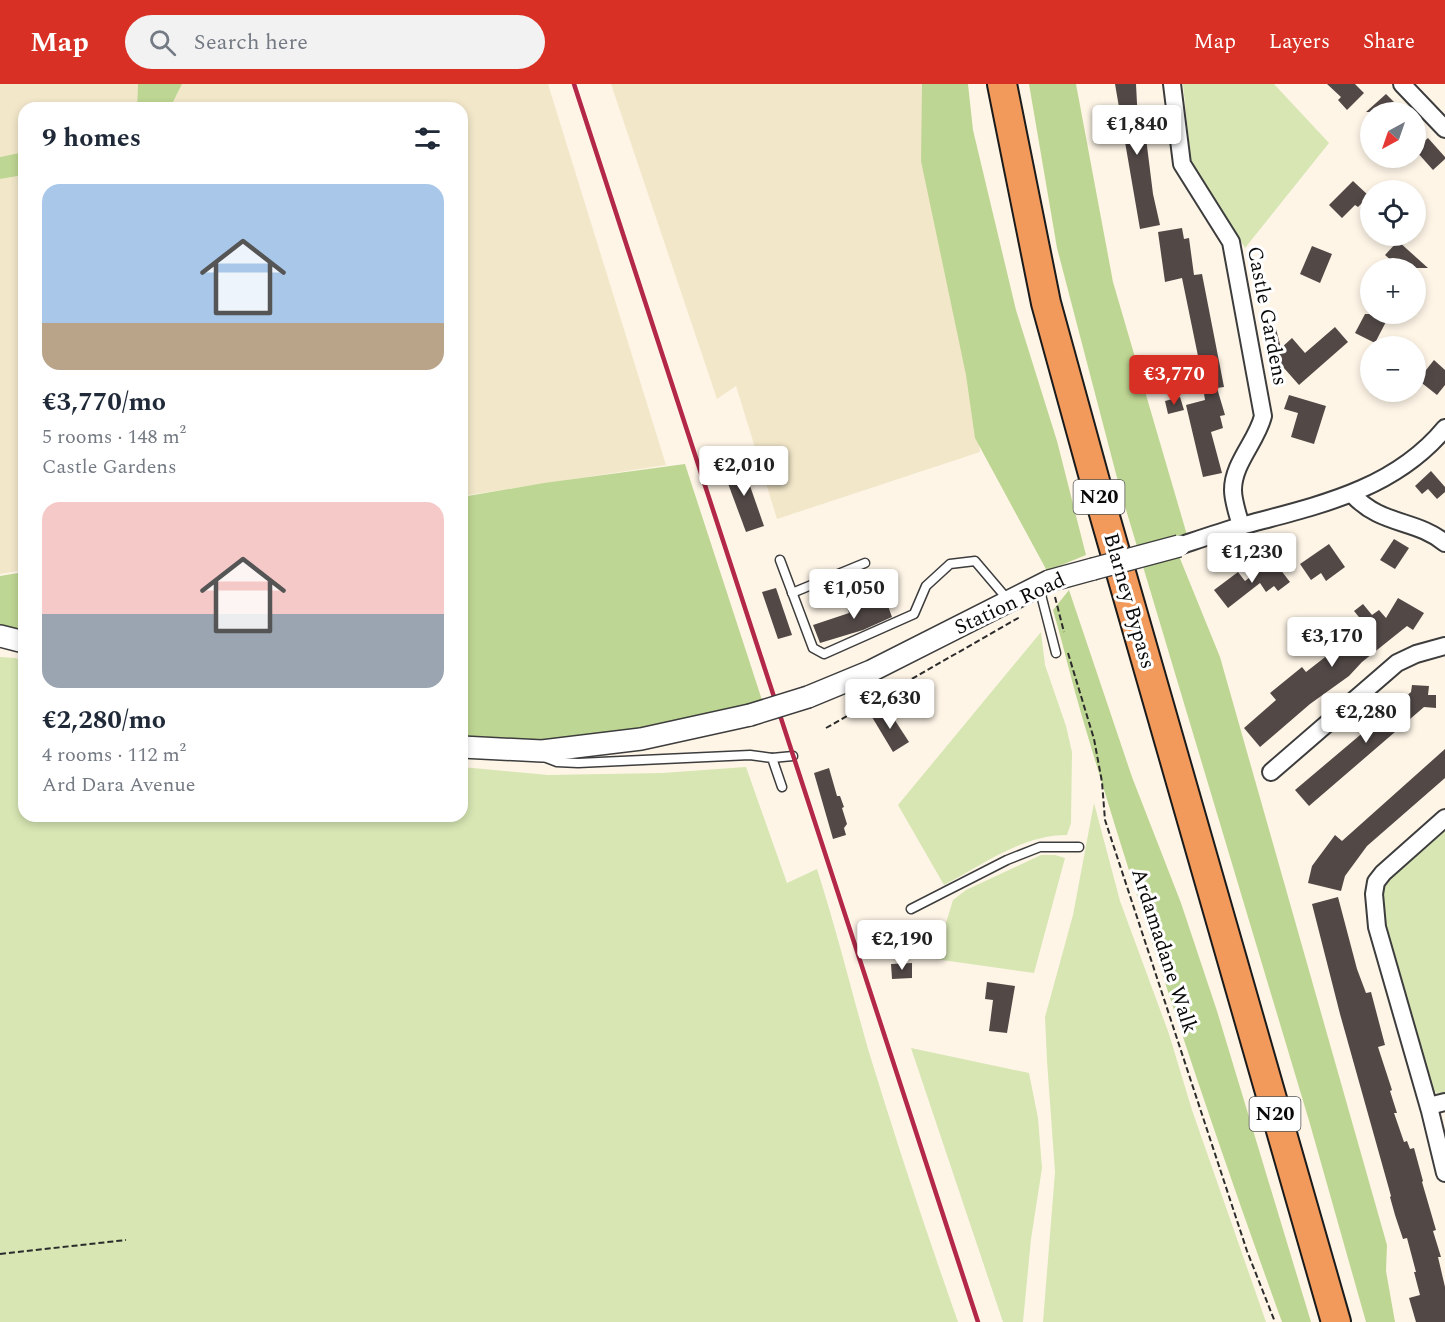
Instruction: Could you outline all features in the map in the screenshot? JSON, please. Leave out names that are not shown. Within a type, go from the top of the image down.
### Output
[{"type":"highway","name":"Blarney Bypass","points":[[1002,84],[1046,303],[1101,503],[1336,1322]]},
{"type":"street","name":"Castle Gardens","points":[[1172,84],[1182,164],[1231,242],[1263,416],[1260,429],[1238,469],[1233,489],[1241,526]]},
{"type":"street","points":[[1402,84],[1445,129]]},
{"type":"street","name":"Station Road","points":[[468,747],[542,751],[641,739],[750,715],[808,697],[871,671],[1010,601],[1041,595],[1049,581],[1179,546],[1241,526],[1301,512],[1352,495],[1401,467],[1426,449],[1445,428]]},
{"type":"street","points":[[1352,495],[1364,507],[1384,518],[1425,530],[1445,543]]},
{"type":"street","points":[[0,636],[18,640]]},
{"type":"street","points":[[1270,772],[1397,663],[1416,654],[1445,646]]},
{"type":"street","points":[[1445,818],[1383,873],[1376,882],[1374,894],[1377,927],[1437,1104],[1445,1173]]},
{"type":"lane","points":[[780,560],[813,648],[824,654],[914,614],[926,586],[950,564],[975,561],[1010,601]]},
{"type":"lane","points":[[792,593],[865,563]]},
{"type":"lane","points":[[1041,595],[1056,652]]},
{"type":"lane","points":[[542,751],[544,758],[557,762],[628,762],[750,755],[772,758],[793,756]]},
{"type":"lane","points":[[772,758],[782,787]]},
{"type":"lane","points":[[911,909],[1007,860],[1041,847],[1079,848]]},
{"type":"path","points":[[826,728],[1041,595],[1055,597],[1064,633]]},
{"type":"path","name":"Ardamadane Walk","points":[[1066,644],[1094,739],[1102,782],[1105,820],[1247,1251],[1275,1322]]},
{"type":"path","points":[[0,1254],[126,1240]]},
{"type":"shaded area","points":[[0,84],[138,84],[137,102],[18,102],[18,153],[0,157]]},
{"type":"shaded area","points":[[182,84],[548,84],[666,465],[468,495],[468,102],[173,102]]},
{"type":"shaded area","points":[[611,84],[942,84],[980,452],[777,519],[736,386],[717,399]]},
{"type":"shaded area","points":[[18,176],[18,571],[0,574],[0,179]]},
{"type":"green space","points":[[138,84],[182,84],[173,102],[137,102]]},
{"type":"green space","points":[[922,84],[968,84],[973,130],[1016,310],[1057,441],[1086,555],[1047,571],[975,438],[966,375],[921,161]]},
{"type":"green space","points":[[1029,84],[1076,84],[1113,282],[1187,535],[1179,556],[1220,657],[1387,1245],[1386,1271],[1395,1322],[1366,1322],[1310,1124],[1121,493],[1057,248]]},
{"type":"green space","points":[[1183,84],[1274,84],[1329,143],[1245,248],[1191,162]]},
{"type":"green space","points":[[18,153],[18,176],[0,179],[0,157]]},
{"type":"green space","points":[[685,464],[762,700],[689,720],[614,734],[538,741],[468,739],[468,496]]},
{"type":"green space","points":[[18,573],[18,631],[0,629],[0,576]]},
{"type":"green space","points":[[1069,590],[1132,777],[1181,903],[1217,1011],[1311,1322],[1282,1322],[1178,1022],[1106,796],[1053,610]]},
{"type":"green space","points":[[1041,632],[1045,665],[1066,726],[1072,752],[1071,823],[1067,835],[1034,840],[1003,852],[944,885],[898,805]]},
{"type":"green space","points":[[0,657],[18,659],[18,822],[468,822],[468,768],[548,775],[662,773],[746,767],[787,883],[817,869],[868,1049],[958,1322],[0,1322]]},
{"type":"green space","points":[[1094,803],[1120,901],[1169,1034],[1192,1110],[1266,1322],[1043,1322],[1055,1172],[1045,1017],[1073,915]]},
{"type":"green space","points":[[1445,831],[1444,1095],[1435,1092],[1426,1082],[1403,989],[1381,918],[1380,894],[1391,878]]},
{"type":"green space","points":[[1041,855],[1065,858],[1034,973],[935,959],[953,900],[966,890]]},
{"type":"green space","points":[[911,1048],[1029,1073],[1038,1118],[1042,1168],[1031,1239],[1023,1322],[1003,1322]]},
{"type":"building","points":[[1115,84],[1136,84],[1138,123],[1144,122],[1153,194],[1160,225],[1140,229]]},
{"type":"building","points":[[1327,84],[1355,84],[1364,93],[1347,110],[1338,100],[1341,97]]},
{"type":"building","points":[[1386,94],[1394,102],[1377,102]]},
{"type":"building","points":[[1428,138],[1445,157],[1433,170],[1426,162],[1426,140]]},
{"type":"building","points":[[1353,181],[1360,188],[1360,205],[1358,207],[1355,205],[1342,218],[1329,205]]},
{"type":"building","points":[[1182,228],[1184,239],[1189,238],[1194,275],[1202,274],[1224,387],[1217,388],[1225,415],[1220,416],[1223,428],[1211,432],[1222,473],[1203,477],[1186,405],[1205,400],[1199,361],[1182,278],[1165,282],[1158,232]]},
{"type":"building","points":[[1312,246],[1332,254],[1320,283],[1300,274]]},
{"type":"building","points":[[1393,246],[1404,246],[1417,258],[1388,258],[1385,255]]},
{"type":"building","points":[[1360,324],[1385,324],[1379,336],[1361,336],[1355,333]]},
{"type":"building","points":[[1335,327],[1348,342],[1299,385],[1269,351],[1264,332],[1276,329],[1281,348],[1292,338],[1305,353]]},
{"type":"building","points":[[1434,360],[1445,370],[1445,385],[1437,395],[1426,386],[1426,370]]},
{"type":"building","points":[[1289,395],[1326,406],[1314,444],[1291,437],[1298,413],[1284,409]]},
{"type":"building","points":[[1180,397],[1184,410],[1168,414],[1165,401]]},
{"type":"building","points":[[742,463],[764,526],[746,532],[723,470]]},
{"type":"building","points":[[1431,471],[1445,487],[1445,492],[1437,499],[1428,489],[1422,494],[1415,486]]},
{"type":"building","points":[[1394,539],[1409,548],[1395,569],[1380,560]]},
{"type":"building","points":[[1329,544],[1345,567],[1326,581],[1321,573],[1311,580],[1300,564]]},
{"type":"building","points":[[1273,560],[1290,582],[1278,591],[1274,586],[1266,592],[1260,583],[1228,608],[1214,590],[1238,572],[1245,581]]},
{"type":"building","points":[[776,588],[792,635],[778,639],[762,592]]},
{"type":"building","points":[[884,595],[892,617],[863,630],[820,643],[813,625],[849,613],[847,608]]},
{"type":"building","points":[[1398,598],[1424,613],[1413,630],[1407,626],[1260,747],[1244,728],[1276,700],[1270,693],[1302,667],[1306,672],[1329,654],[1323,647],[1337,635],[1342,640],[1363,622],[1354,611],[1363,604],[1372,615],[1379,610],[1386,618]]},
{"type":"building","points":[[1412,685],[1429,686],[1428,695],[1436,695],[1436,708],[1424,707],[1309,806],[1295,790],[1411,692]]},
{"type":"building","points":[[887,708],[909,742],[893,752],[872,717]]},
{"type":"building","points":[[1445,749],[1445,778],[1367,846],[1345,876],[1341,891],[1308,883],[1312,866],[1335,835],[1342,841]]},
{"type":"building","points":[[829,768],[837,796],[840,796],[844,807],[842,808],[847,824],[844,828],[846,835],[833,839],[814,773]]},
{"type":"building","points":[[1338,897],[1357,969],[1366,993],[1371,992],[1385,1045],[1378,1047],[1392,1090],[1390,1091],[1397,1113],[1394,1113],[1404,1142],[1407,1141],[1410,1149],[1414,1148],[1436,1230],[1433,1231],[1441,1257],[1438,1257],[1445,1287],[1445,1322],[1416,1322],[1409,1298],[1420,1295],[1414,1272],[1416,1272],[1407,1238],[1403,1239],[1395,1215],[1312,904]]},
{"type":"building","points":[[912,963],[912,978],[892,979],[891,964]]},
{"type":"building","points":[[987,982],[1015,986],[1007,1033],[989,1031],[993,1000],[985,999]]},
{"type":"railway","points":[[574,84],[978,1322]]}]
